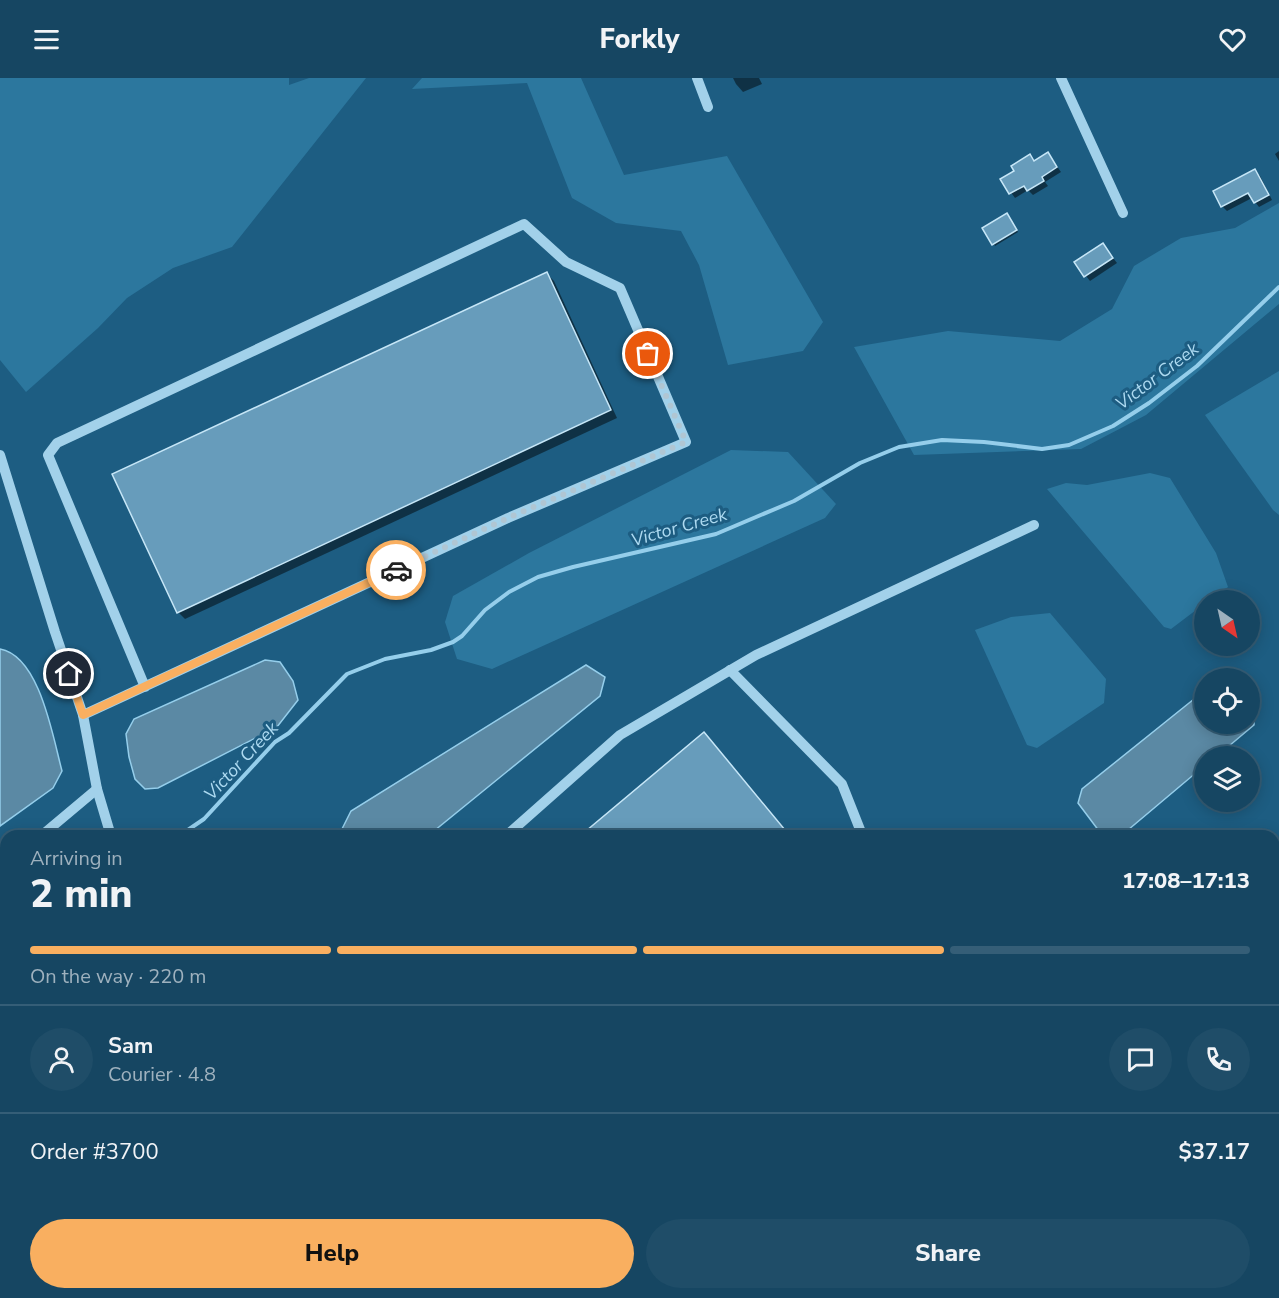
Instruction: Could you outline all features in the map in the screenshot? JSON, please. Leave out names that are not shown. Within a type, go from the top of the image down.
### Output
[{"type":"street","points":[[697,78],[708,107]]},
{"type":"street","points":[[1061,78],[1123,213]]},
{"type":"street","points":[[83,715],[145,687],[508,518],[686,442],[620,288],[566,262],[524,224],[57,443],[48,455],[145,687]]},
{"type":"street","points":[[0,455],[83,715],[97,789],[109,830]]},
{"type":"street","points":[[513,830],[620,735],[730,670],[756,655],[1034,525]]},
{"type":"street","points":[[730,670],[842,783],[860,830]]},
{"type":"street","points":[[48,830],[97,789]]},
{"type":"shaded area","points":[[0,78],[289,78],[289,85],[309,78],[366,78],[232,247],[173,268],[127,298],[98,328],[26,392],[0,360]]},
{"type":"shaded area","points":[[422,78],[581,78],[624,175],[727,156],[823,322],[803,351],[728,365],[699,265],[681,231],[616,223],[572,198],[527,83],[412,89]]},
{"type":"shaded area","points":[[1279,203],[1279,304],[1146,415],[1081,449],[914,455],[854,347],[948,331],[1060,341],[1112,309],[1134,266],[1181,238],[1235,228]]},
{"type":"shaded area","points":[[1279,371],[1279,515],[1273,510],[1205,415]]},
{"type":"shaded area","points":[[731,450],[788,452],[836,504],[825,518],[492,669],[457,659],[445,622],[453,596],[529,553]]},
{"type":"shaded area","points":[[1150,473],[1170,478],[1216,553],[1228,587],[1224,590],[1194,590],[1194,612],[1171,629],[1164,627],[1047,489],[1066,483],[1087,485]]},
{"type":"shaded area","points":[[1050,613],[1106,679],[1104,703],[1037,748],[1027,745],[975,630],[1011,617]]},
{"type":"shaded area","points":[[0,649],[14,655],[25,666],[35,682],[43,700],[62,771],[53,788],[0,826]]},
{"type":"shaded area","points":[[265,660],[280,662],[293,681],[298,700],[277,727],[158,788],[145,789],[135,779],[126,734],[134,719]]},
{"type":"shaded area","points":[[586,665],[605,677],[600,696],[435,830],[342,830],[351,811]]},
{"type":"shaded area","points":[[1194,699],[1194,734],[1243,734],[1229,746],[1194,746],[1194,774],[1128,830],[1098,830],[1078,803],[1082,789]]},
{"type":"building","points":[[1048,152],[1057,167],[1042,177],[1044,181],[1027,191],[1024,186],[1009,194],[1000,179],[1014,171],[1011,166],[1030,154],[1034,161]]},
{"type":"building","points":[[1255,169],[1269,195],[1254,203],[1248,193],[1221,207],[1213,191]]},
{"type":"building","points":[[1007,213],[1017,230],[992,245],[982,228]]},
{"type":"building","points":[[1103,243],[1113,258],[1084,277],[1074,262]]},
{"type":"building","points":[[547,272],[611,410],[177,613],[112,474]]},
{"type":"building","points":[[704,732],[785,830],[587,830]]},
{"type":"waterway","name":"Victor Creek","points":[[188,830],[204,819],[275,742],[289,733],[347,674],[385,659],[431,650],[453,642],[462,636],[485,610],[509,592],[538,577],[716,534],[794,501],[860,463],[899,447],[942,440],[1042,449],[1069,445],[1113,426],[1149,403],[1197,366],[1279,287]]},
{"type":"way so far","points":[[396,570],[508,518],[686,442],[648,354]]},
{"type":"route","points":[[69,674],[83,715],[396,570]]}]
